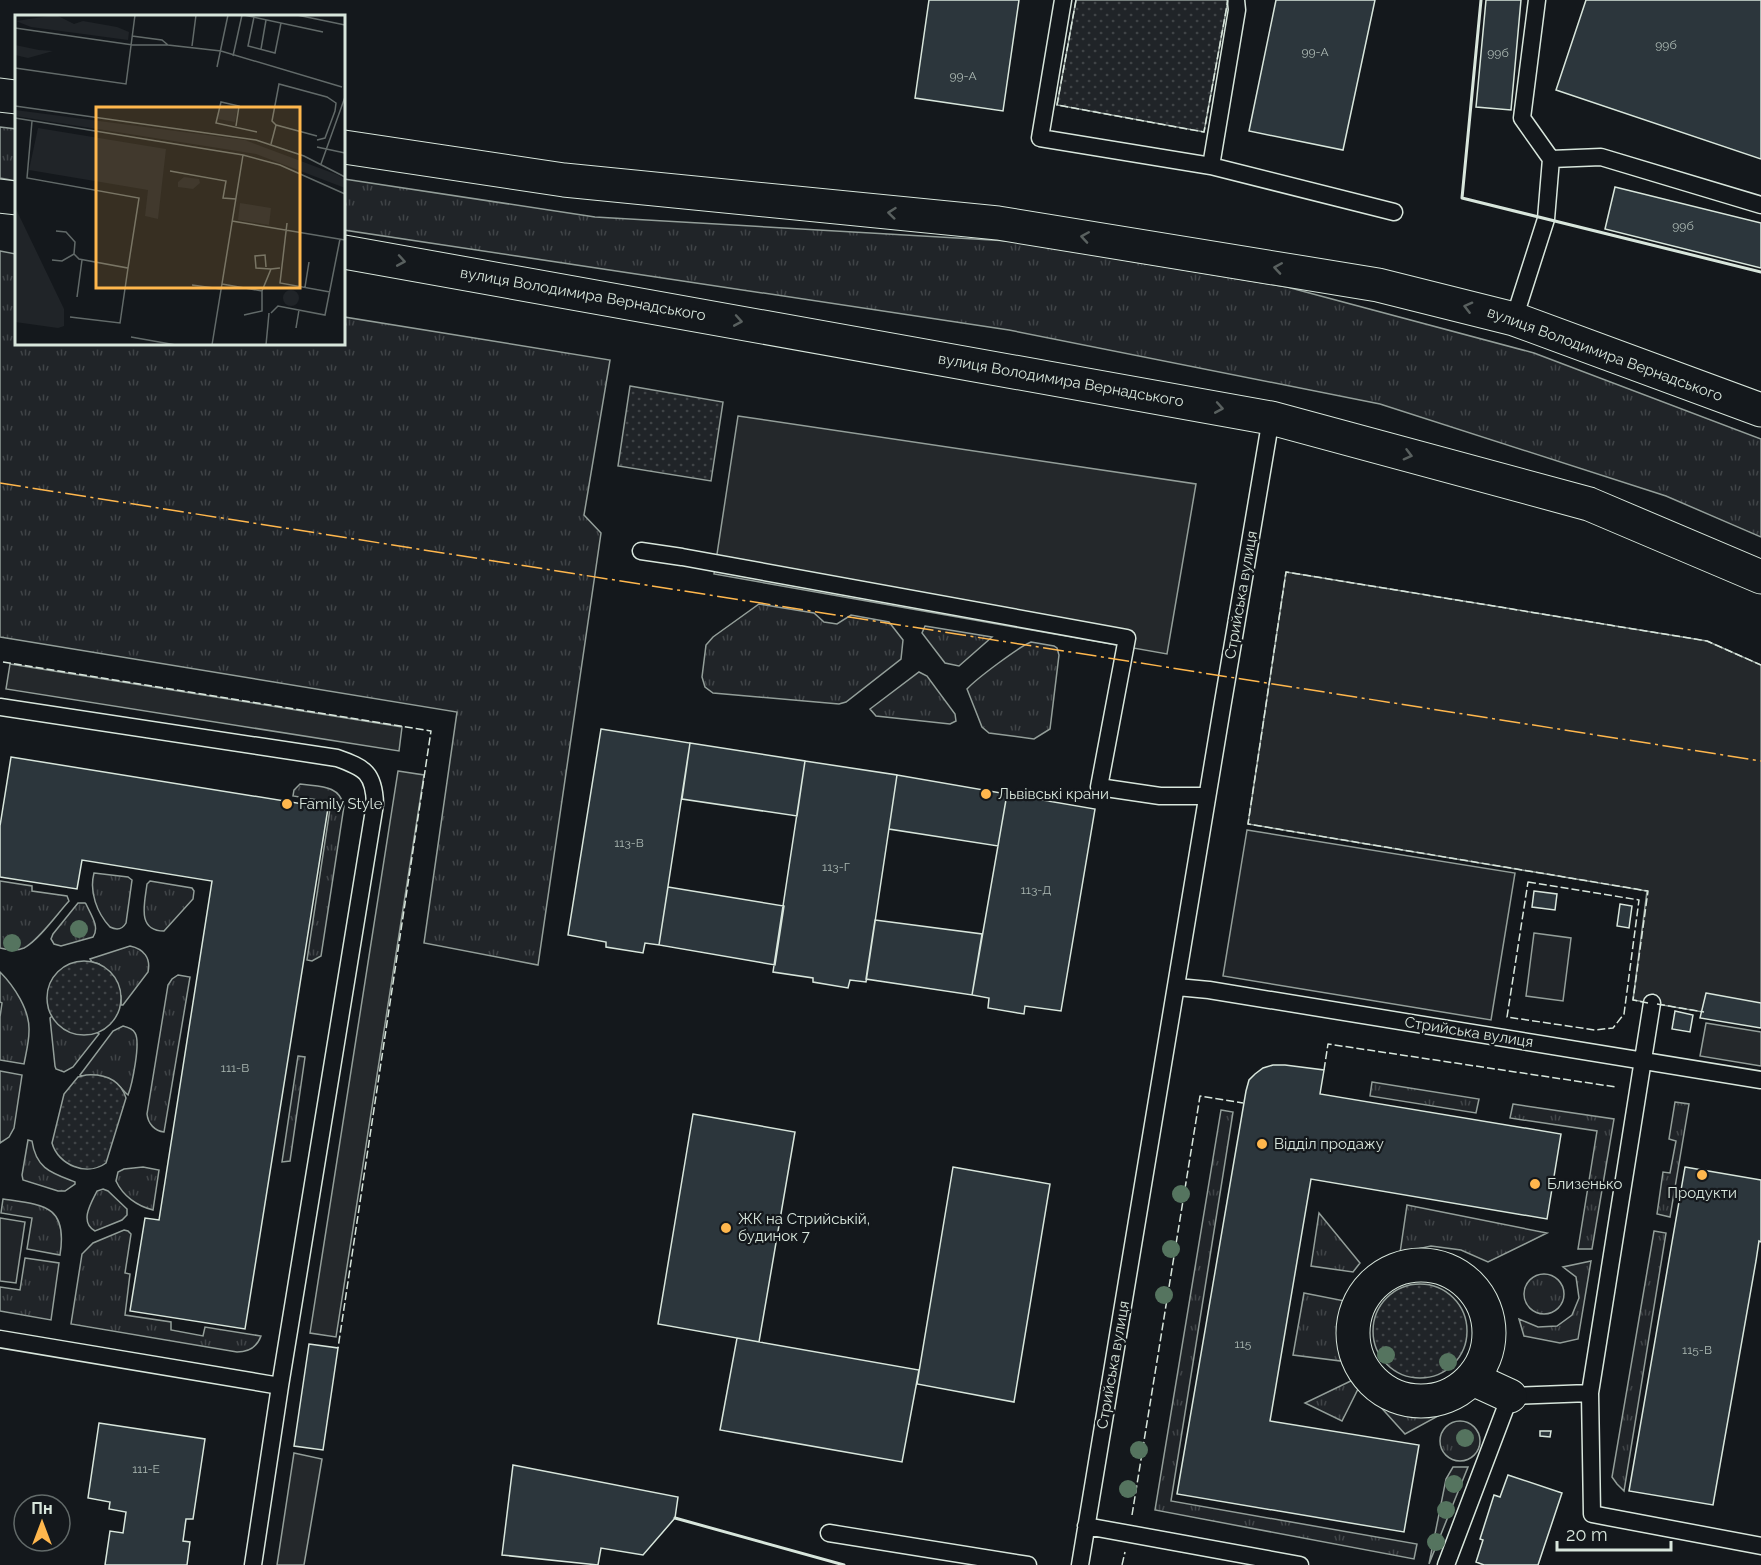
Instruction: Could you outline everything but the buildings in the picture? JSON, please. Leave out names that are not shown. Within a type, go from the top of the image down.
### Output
[{"type":"street","points":[[0,95],[15,97]]},
{"type":"street","name":"вулиця Володимира Вернадського","points":[[345,147],[564,180],[998,223],[1378,285],[1514,319],[1761,410]]},
{"type":"street","points":[[0,196],[15,198]]},
{"type":"street","name":"вулиця Володимира Вернадського","points":[[345,252],[1271,417],[1589,504],[1761,577]]},
{"type":"street","points":[[1428,1265],[1447,1270],[1464,1279],[1477,1293],[1490,1327],[1489,1346],[1483,1364],[1473,1379],[1457,1392],[1439,1400],[1419,1402],[1399,1398],[1381,1389],[1366,1376],[1357,1359],[1352,1339],[1353,1319],[1360,1300],[1373,1284],[1389,1272],[1408,1266],[1428,1265]]},
{"type":"street","points":[[1473,1379],[1510,1396]]},
{"type":"lane","points":[[1063,0],[1040,138],[1211,166],[1394,212]]},
{"type":"lane","points":[[1211,166],[1237,10],[1236,0]]},
{"type":"lane","points":[[1514,319],[1546,219],[1551,159],[1522,118],[1537,0]]},
{"type":"lane","points":[[1551,159],[1601,157],[1761,204]]},
{"type":"lane","name":"Стрийська вулиця","points":[[1080,1565],[1271,417]]},
{"type":"lane","points":[[641,551],[1127,638],[1099,787],[1160,796],[1207,796]]},
{"type":"lane","points":[[0,707],[337,758],[355,765],[369,775],[374,789],[375,804],[253,1565]]},
{"type":"lane","name":"Стрийська вулиця","points":[[1177,987],[1220,992],[1761,1080]]},
{"type":"lane","points":[[1652,1003],[1590,1393],[1592,1514],[1761,1546]]},
{"type":"lane","points":[[0,1339],[280,1386]]},
{"type":"lane","points":[[1446,1565],[1510,1396],[1590,1393]]},
{"type":"lane","points":[[1086,1526],[1300,1565]]},
{"type":"lane","points":[[830,1533],[1028,1565]]},
{"type":"green space","points":[[1076,0],[1228,0],[1204,132],[1057,105]]},
{"type":"green space","points":[[0,127],[15,129],[15,181],[0,178]]},
{"type":"green space","points":[[345,179],[595,217],[1009,241],[1287,287],[1534,353],[1761,439],[1761,537],[1666,496],[1380,404],[1009,330],[345,230]]},
{"type":"green space","points":[[0,251],[15,254],[15,345],[345,345],[345,317],[610,360],[584,515],[601,533],[538,965],[424,943],[457,712],[0,637]]},
{"type":"green space","points":[[630,386],[723,402],[711,481],[618,466]]},
{"type":"green space","points":[[759,604],[814,613],[824,622],[837,624],[851,615],[889,622],[903,640],[901,659],[846,702],[839,704],[713,693],[705,687],[702,677],[706,645],[713,637]]},
{"type":"green space","points":[[925,626],[992,637],[959,666],[945,663],[922,633]]},
{"type":"green space","points":[[1031,642],[1054,646],[1059,655],[1050,729],[1034,739],[989,733],[982,727],[967,689],[998,663]]},
{"type":"green space","points":[[919,672],[927,676],[955,714],[956,721],[950,724],[876,716],[870,709]]},
{"type":"green space","points":[[300,784],[333,790],[338,794],[344,806],[321,956],[312,961],[307,960],[331,802],[293,796],[294,790]]},
{"type":"green space","points":[[1247,830],[1515,873],[1491,1020],[1223,976]]},
{"type":"green space","points":[[94,873],[128,877],[132,880],[126,923],[121,928],[110,927],[98,909],[93,895]]},
{"type":"green space","points":[[0,881],[32,886],[32,891],[67,896],[69,901],[30,944],[18,950],[0,948]]},
{"type":"green space","points":[[150,881],[192,888],[194,891],[193,899],[164,931],[155,930],[149,926],[144,914],[147,884]]},
{"type":"green space","points":[[78,903],[85,903],[92,917],[96,929],[93,937],[61,946],[54,944],[51,939],[53,934]]},
{"type":"green space","points":[[1534,933],[1571,938],[1563,1001],[1526,996]]},
{"type":"green space","points":[[130,946],[139,949],[145,955],[148,972],[121,1005],[121,996],[99,964],[90,959]]},
{"type":"green space","points":[[84,961],[98,964],[110,972],[118,984],[121,998],[118,1012],[110,1024],[98,1032],[84,1035],[70,1032],[58,1024],[50,1012],[47,998],[50,984],[58,972],[70,964]]},
{"type":"green space","points":[[0,972],[16,991],[27,1015],[29,1035],[24,1064],[0,1060],[2,1003],[0,1002]]},
{"type":"green space","points":[[178,975],[190,977],[164,1132],[152,1126],[147,1114],[168,985]]},
{"type":"green space","points":[[52,1016],[72,1031],[99,1034],[73,1067],[64,1072],[56,1069],[55,1066],[50,1018]]},
{"type":"green space","points":[[123,1026],[133,1030],[137,1038],[135,1064],[128,1095],[117,1084],[109,1080],[80,1075],[113,1031]]},
{"type":"green space","points":[[298,1056],[305,1057],[290,1161],[282,1162]]},
{"type":"green space","points":[[0,1071],[22,1075],[14,1128],[9,1137],[0,1143]]},
{"type":"green space","points":[[86,1075],[110,1079],[120,1086],[126,1098],[106,1163],[90,1169],[82,1169],[67,1163],[60,1157],[52,1143],[64,1094],[78,1077]]},
{"type":"green space","points":[[1372,1082],[1479,1099],[1476,1113],[1370,1096]]},
{"type":"green space","points":[[1675,1102],[1689,1104],[1670,1217],[1657,1214],[1663,1172],[1670,1173],[1676,1141],[1669,1139]]},
{"type":"green space","points":[[1513,1104],[1614,1119],[1592,1249],[1578,1249],[1597,1131],[1510,1118]]},
{"type":"green space","points":[[1221,1110],[1233,1112],[1171,1501],[1417,1544],[1414,1559],[1155,1510]]},
{"type":"green space","points":[[28,1140],[32,1141],[37,1158],[46,1169],[75,1184],[65,1191],[58,1191],[23,1180]]},
{"type":"green space","points":[[143,1167],[159,1170],[153,1210],[131,1200],[116,1181],[118,1172]]},
{"type":"green space","points":[[103,1189],[127,1209],[127,1215],[122,1220],[95,1231],[88,1223],[88,1212],[97,1191]]},
{"type":"green space","points":[[3,1199],[30,1203],[50,1211],[60,1226],[62,1238],[60,1255],[27,1249],[32,1218],[1,1213]]},
{"type":"green space","points":[[1407,1205],[1547,1233],[1488,1262],[1461,1250],[1431,1246],[1400,1253]]},
{"type":"green space","points":[[1319,1213],[1360,1263],[1353,1272],[1311,1266]]},
{"type":"green space","points":[[0,1218],[25,1222],[16,1283],[0,1281]]},
{"type":"green space","points":[[124,1230],[131,1234],[125,1273],[130,1274],[125,1315],[171,1322],[171,1330],[203,1336],[205,1327],[261,1336],[255,1346],[237,1352],[71,1324],[82,1254],[93,1243]]},
{"type":"green space","points":[[1654,1231],[1666,1233],[1624,1491],[1612,1477]]},
{"type":"green space","points":[[25,1258],[59,1263],[51,1320],[0,1311],[0,1287],[20,1290]]},
{"type":"green space","points":[[1591,1261],[1578,1339],[1560,1343],[1524,1336],[1519,1319],[1538,1327],[1557,1326],[1572,1315],[1579,1298],[1576,1277],[1563,1267]]},
{"type":"green space","points":[[1544,1274],[1558,1280],[1564,1294],[1558,1308],[1544,1314],[1530,1308],[1524,1294],[1530,1280]]},
{"type":"green space","points":[[1411,1284],[1429,1284],[1454,1297],[1464,1313],[1467,1331],[1464,1349],[1454,1365],[1429,1378],[1411,1378],[1386,1365],[1373,1340],[1373,1322],[1386,1297]]},
{"type":"green space","points":[[1304,1293],[1350,1302],[1342,1334],[1349,1362],[1293,1355]]},
{"type":"green space","points":[[1359,1377],[1362,1381],[1342,1421],[1305,1403]]},
{"type":"green space","points":[[1377,1403],[1408,1410],[1440,1415],[1405,1434]]},
{"type":"green space","points":[[1460,1421],[1474,1427],[1480,1441],[1474,1455],[1460,1461],[1446,1455],[1440,1441],[1446,1427]]},
{"type":"green space","points":[[1453,1467],[1468,1467],[1429,1564],[1446,1479]]},
{"type":"shaded area","points":[[738,416],[1196,484],[1167,654],[714,574]]},
{"type":"shaded area","points":[[1286,572],[1707,641],[1761,665],[1761,1022],[1633,1000],[1647,891],[1248,824]]},
{"type":"shaded area","points":[[10,664],[402,727],[399,751],[6,689]]},
{"type":"shaded area","points":[[398,771],[424,775],[336,1337],[310,1333]]},
{"type":"shaded area","points":[[1706,1023],[1761,1032],[1761,1066],[1700,1056]]},
{"type":"shaded area","points":[[294,1453],[322,1459],[304,1565],[277,1565]]},
{"type":"fence","points":[[1076,0],[1057,105],[1204,132],[1228,0]]},
{"type":"fence","points":[[1648,1003],[1633,1000],[1648,891],[1248,824],[1286,572],[1707,641],[1761,665]]},
{"type":"fence","points":[[3,662],[431,731],[338,1348]]},
{"type":"fence","points":[[1528,882],[1639,900],[1624,1014],[1613,1028],[1595,1030],[1507,1017],[1528,882]]},
{"type":"fence","points":[[1657,1004],[1704,1012]]},
{"type":"fence","points":[[1324,1070],[1328,1044],[1616,1087]]},
{"type":"fence","points":[[1132,1515],[1200,1096],[1243,1103]]},
{"type":"fence","points":[[1122,1565],[1125,1552]]},
{"type":"wall","points":[[1481,0],[1462,198],[1761,272]]},
{"type":"wall","points":[[675,1518],[844,1565]]},
{"type":"power","points":[[0,483],[1761,761]]},
{"type":"place","name":"Львівські крани","points":[[986,794]]},
{"type":"place","name":"Family Style","points":[[287,804]]},
{"type":"place","name":"Відділ продажу","points":[[1262,1144]]},
{"type":"place","name":"Продукти","points":[[1702,1175]]},
{"type":"place","name":"Близенько","points":[[1535,1184]]},
{"type":"place","name":"ЖК на Стрийській, будинок 7","points":[[726,1228]]}]
